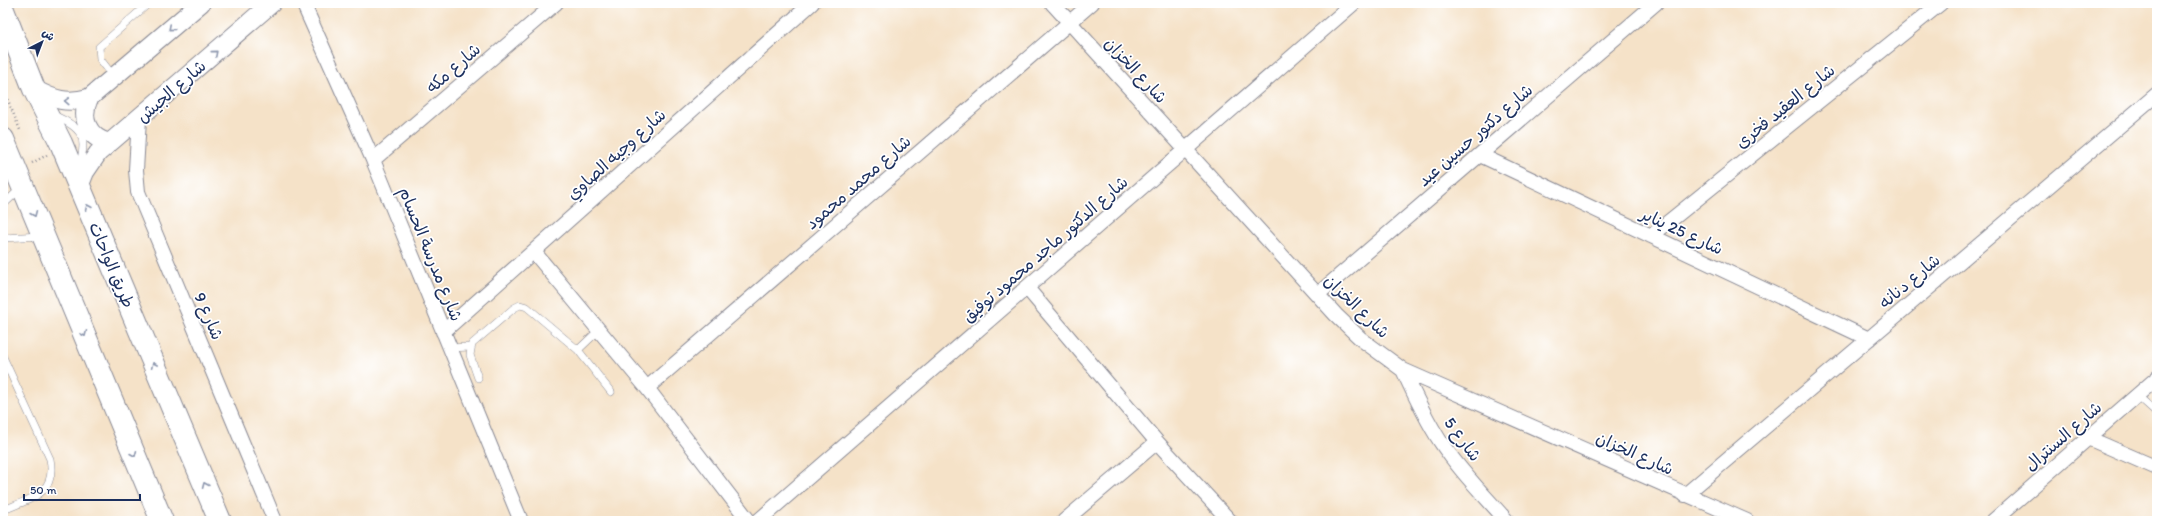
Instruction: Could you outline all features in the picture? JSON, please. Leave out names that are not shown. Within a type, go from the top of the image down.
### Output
[{"type":"highway","name":"طريق الواحات","points":[[3,10],[34,89],[61,143],[220,521]]},
{"type":"highway","points":[[3,139],[162,521]]},
{"type":"street","points":[[34,89],[62,102],[75,102],[89,98],[201,3]]},
{"type":"street","name":"شارع الجيش","points":[[77,182],[90,162],[109,143],[140,119],[272,3]]},
{"type":"street","name":"شارع مدرسة الحسام","points":[[304,3],[373,160],[521,521]]},
{"type":"street","name":"شارع مكه","points":[[373,160],[556,3]]},
{"type":"street","name":"شارع وجيه الصاوي","points":[[443,332],[812,3]]},
{"type":"street","name":"شارع الخزان","points":[[1052,3],[1361,339],[1403,370],[1747,521]]},
{"type":"street","name":"شارع محمد محمود","points":[[647,388],[1092,3]]},
{"type":"street","name":"شارع الدكتور ماجد محمود توفيق","points":[[758,521],[1354,3]]},
{"type":"street","name":"شارع دكتور حسين عيد","points":[[1318,294],[1656,3]]},
{"type":"street","name":"شارع العقيد فخرى","points":[[1651,236],[1941,3]]},
{"type":"street","name":"شارع دنانه","points":[[1685,495],[2157,94]]},
{"type":"street","points":[[89,98],[84,112],[87,127],[96,138],[109,143]]},
{"type":"street","name":"شارع 9","points":[[140,119],[136,170],[138,192],[275,521]]},
{"type":"street","name":"شارع 25 يناير","points":[[1480,155],[1869,339]]},
{"type":"street","points":[[534,252],[647,388],[750,521]]},
{"type":"street","points":[[1027,288],[1157,442],[1230,521]]},
{"type":"street","name":"شارع 5","points":[[1403,370],[1425,417],[1440,441],[1458,466],[1507,521]]},
{"type":"street","name":"شارع السنترال","points":[[1993,521],[2157,378]]},
{"type":"street","points":[[2088,438],[2157,468]]},
{"type":"street","points":[[1064,521],[1157,442]]},
{"type":"lane","points":[[114,78],[100,59],[99,46],[149,3]]},
{"type":"lane","points":[[46,112],[73,125],[82,136],[84,150],[77,182]]},
{"type":"lane","points":[[3,205],[19,178]]},
{"type":"lane","points":[[3,238],[44,236]]},
{"type":"lane","points":[[478,378],[470,355],[470,347],[474,341],[514,308],[520,305],[527,307],[578,350],[611,392]]},
{"type":"lane","points":[[578,350],[599,330]]},
{"type":"lane","points":[[449,348],[470,347]]},
{"type":"lane","points":[[3,357],[50,459],[52,471],[49,483],[41,493],[3,510]]},
{"type":"lane","points":[[2137,395],[2157,413]]},
{"type":"path","points":[[19,178],[34,162],[48,155],[61,143]]}]
